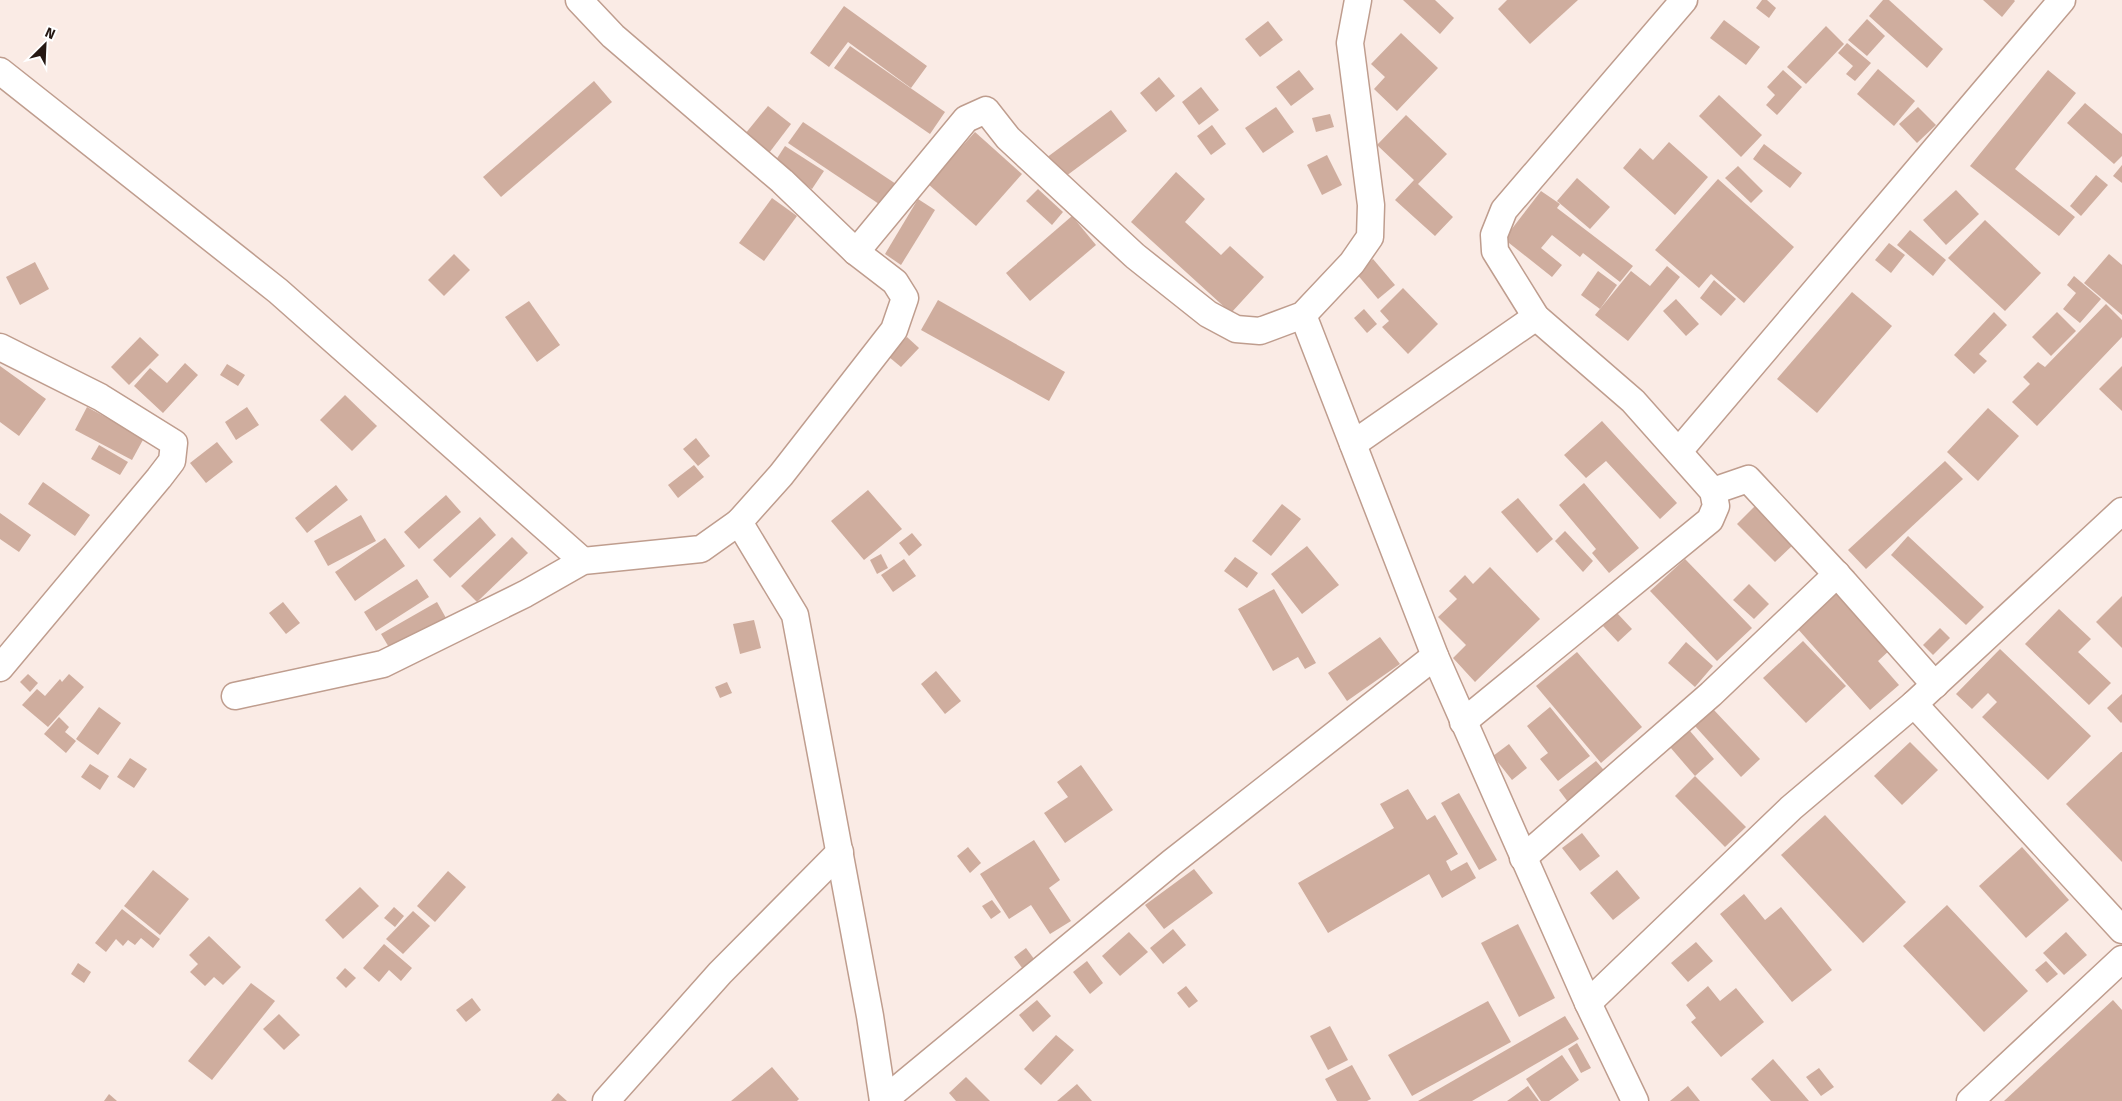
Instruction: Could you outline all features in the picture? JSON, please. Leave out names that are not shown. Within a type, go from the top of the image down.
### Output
[{"type":"street","points":[[235,696],[383,664],[525,594],[583,561],[701,549],[739,522],[781,474],[894,330],[905,298],[894,282],[856,252],[782,181],[613,36],[579,0]]},
{"type":"street","points":[[856,252],[966,119],[986,110],[1008,138],[1135,256],[1208,314],[1236,329],[1260,330],[1303,315],[1352,263],[1370,237],[1371,206],[1350,43],[1358,0]]},
{"type":"street","points":[[1463,722],[1710,520],[1716,506],[1713,491],[1633,401],[1536,318],[1495,252],[1494,235],[1504,210],[1684,0]]},
{"type":"street","points":[[1679,452],[2062,0]]},
{"type":"street","points":[[0,71],[278,291],[583,561]]},
{"type":"street","points":[[1303,315],[1435,656],[1588,1003],[1635,1101]]},
{"type":"street","points":[[1353,444],[1536,318]]},
{"type":"street","points":[[0,347],[100,397],[174,444],[172,461],[159,478],[0,668]]},
{"type":"street","points":[[1713,491],[1748,479],[1837,574],[1935,685]]},
{"type":"street","points":[[1588,1003],[1791,808],[1914,704],[2122,511]]},
{"type":"street","points":[[739,522],[795,615],[870,1016],[883,1101]]},
{"type":"street","points":[[1523,858],[1711,694],[1837,574]]},
{"type":"street","points":[[883,1101],[1171,863],[1435,656]]},
{"type":"street","points":[[1914,704],[2122,930]]},
{"type":"street","points":[[606,1101],[720,973],[840,852]]},
{"type":"street","points":[[1970,1101],[2122,960]]},
{"type":"building","points":[[1403,0],[1435,0],[1454,18],[1440,34]]},
{"type":"building","points":[[1507,0],[1578,0],[1530,44],[1498,9]]},
{"type":"building","points":[[1762,0],[1767,0],[1776,8],[1769,18],[1756,8]]},
{"type":"building","points":[[1883,0],[1889,0],[1943,49],[1927,68],[1869,16]]},
{"type":"building","points":[[1983,0],[2014,0],[2015,1],[2002,17]]},
{"type":"building","points":[[844,6],[927,66],[911,88],[848,42],[829,67],[810,53]]},
{"type":"building","points":[[1867,19],[1885,36],[1867,56],[1848,40]]},
{"type":"building","points":[[1724,20],[1760,47],[1746,65],[1710,38]]},
{"type":"building","points":[[1268,21],[1283,40],[1260,57],[1245,39]]},
{"type":"building","points":[[1826,26],[1844,44],[1806,84],[1787,67]]},
{"type":"building","points":[[1401,33],[1438,68],[1397,111],[1374,89],[1385,77],[1371,64]]},
{"type":"building","points":[[1847,43],[1871,63],[1855,81],[1846,74],[1853,66],[1838,53]]},
{"type":"building","points":[[850,46],[945,112],[930,134],[834,68]]},
{"type":"building","points":[[1878,69],[1915,101],[1894,126],[1857,94]]},
{"type":"building","points":[[1299,70],[1314,89],[1291,106],[1276,87]]},
{"type":"building","points":[[1783,70],[1802,87],[1777,115],[1766,105],[1775,95],[1767,87]]},
{"type":"building","points":[[2048,70],[2076,93],[2015,169],[2075,217],[2059,236],[1970,166]]},
{"type":"building","points":[[1159,77],[1175,96],[1156,112],[1140,93]]},
{"type":"building","points":[[594,81],[612,102],[501,197],[483,177]]},
{"type":"building","points":[[1201,87],[1219,110],[1199,125],[1182,102]]},
{"type":"building","points":[[1719,95],[1762,135],[1741,157],[1699,116]]},
{"type":"building","points":[[2085,103],[2122,134],[2122,156],[2114,164],[2067,123]]},
{"type":"building","points":[[768,106],[791,124],[769,153],[745,134]]},
{"type":"building","points":[[1276,107],[1294,132],[1263,153],[1245,128]]},
{"type":"building","points":[[1918,107],[1936,125],[1917,143],[1899,124]]},
{"type":"building","points":[[1111,110],[1127,131],[1062,179],[1046,158]]},
{"type":"building","points":[[1330,114],[1334,127],[1316,132],[1312,118]]},
{"type":"building","points":[[1406,115],[1447,154],[1418,184],[1453,217],[1435,236],[1395,200],[1414,180],[1377,145]]},
{"type":"building","points":[[803,122],[896,184],[882,206],[788,143]]},
{"type":"building","points":[[1212,125],[1226,144],[1211,155],[1197,136]]},
{"type":"building","points":[[975,132],[1022,174],[976,226],[928,184]]},
{"type":"building","points":[[1669,142],[1708,177],[1675,215],[1623,168],[1640,148],[1653,160]]},
{"type":"building","points":[[1764,144],[1802,173],[1790,188],[1753,159]]},
{"type":"building","points":[[785,146],[824,171],[812,189],[774,163]]},
{"type":"building","points":[[1327,155],[1342,185],[1322,195],[1307,165]]},
{"type":"building","points":[[2122,165],[2122,183],[2113,176]]},
{"type":"building","points":[[1738,166],[1763,191],[1751,203],[1725,178]]},
{"type":"building","points":[[1176,172],[1205,199],[1185,222],[1221,255],[1230,246],[1264,277],[1231,313],[1131,222]]},
{"type":"building","points":[[2096,175],[2108,185],[2081,216],[2070,206]]},
{"type":"building","points":[[1577,178],[1610,207],[1590,229],[1557,201]]},
{"type":"building","points":[[1718,179],[1794,247],[1744,303],[1711,274],[1699,288],[1655,250]]},
{"type":"building","points":[[1038,189],[1063,212],[1052,225],[1026,201]]},
{"type":"building","points":[[1956,190],[1979,214],[1946,245],[1923,220]]},
{"type":"building","points":[[1541,191],[1560,204],[1557,208],[1633,266],[1620,282],[1583,253],[1580,257],[1552,235],[1541,248],[1562,265],[1552,277],[1504,239]]},
{"type":"building","points":[[772,198],[797,216],[764,261],[739,243]]},
{"type":"building","points":[[918,199],[935,210],[901,265],[885,254]]},
{"type":"building","points":[[1072,216],[1096,245],[1030,301],[1006,273]]},
{"type":"building","points":[[1985,220],[2041,273],[2005,311],[1948,258]]},
{"type":"building","points":[[1910,230],[1946,260],[1933,276],[1897,245]]},
{"type":"building","points":[[1889,243],[1905,255],[1891,273],[1875,260]]},
{"type":"building","points":[[454,254],[470,270],[444,296],[428,280]]},
{"type":"building","points":[[2109,254],[2122,265],[2122,315],[2084,283]]},
{"type":"building","points":[[1373,259],[1395,285],[1378,299],[1356,273]]},
{"type":"building","points":[[35,262],[49,289],[20,305],[6,277]]},
{"type":"building","points":[[1667,266],[1680,277],[1628,341],[1595,315],[1631,271],[1650,286]]},
{"type":"building","points":[[1598,271],[1617,285],[1600,309],[1581,295]]},
{"type":"building","points":[[2074,276],[2101,299],[2080,323],[2063,309],[2076,293],[2067,285]]},
{"type":"building","points":[[1714,280],[1736,299],[1721,316],[1700,298]]},
{"type":"building","points":[[1403,288],[1438,324],[1408,354],[1382,327],[1389,321],[1380,311]]},
{"type":"building","points":[[1852,292],[1892,326],[1817,413],[1777,379]]},
{"type":"building","points":[[1676,299],[1699,324],[1686,336],[1663,311]]},
{"type":"building","points":[[938,300],[1065,372],[1049,401],[921,330]]},
{"type":"building","points":[[529,301],[560,345],[537,362],[505,317]]},
{"type":"building","points":[[2106,304],[2122,320],[2122,337],[2037,426],[2012,402],[2030,384],[2023,377],[2038,362],[2045,367]]},
{"type":"building","points":[[1364,309],[1377,324],[1367,333],[1354,318]]},
{"type":"building","points":[[1994,312],[2007,325],[1979,354],[1987,361],[1974,374],[1954,355]]},
{"type":"building","points":[[2057,312],[2076,331],[2051,356],[2032,337]]},
{"type":"building","points":[[140,337],[159,355],[129,385],[111,367]]},
{"type":"building","points":[[907,337],[919,348],[901,367],[889,357]]},
{"type":"building","points":[[185,363],[198,375],[163,413],[134,386],[150,368],[167,383]]},
{"type":"building","points":[[227,364],[245,375],[238,386],[220,375]]},
{"type":"building","points":[[0,366],[46,399],[19,436],[0,422]]},
{"type":"building","points":[[2122,366],[2122,411],[2099,389]]},
{"type":"building","points":[[345,395],[377,426],[352,451],[320,420]]},
{"type":"building","points":[[87,407],[144,438],[132,460],[75,430]]},
{"type":"building","points":[[247,407],[259,425],[236,440],[225,422]]},
{"type":"building","points":[[1988,408],[2019,436],[1978,481],[1947,452]]},
{"type":"building","points":[[1602,421],[1677,503],[1660,519],[1606,461],[1586,478],[1564,455]]},
{"type":"building","points":[[696,438],[710,456],[698,466],[683,449]]},
{"type":"building","points":[[217,442],[233,462],[206,483],[190,463]]},
{"type":"building","points":[[99,445],[128,462],[120,475],[91,459]]},
{"type":"building","points":[[1945,461],[1963,479],[1866,569],[1848,550]]},
{"type":"building","points":[[694,465],[704,477],[678,498],[668,485]]},
{"type":"building","points":[[43,482],[90,515],[75,536],[28,504]]},
{"type":"building","points":[[1584,483],[1639,548],[1609,573],[1592,553],[1596,549],[1559,505]]},
{"type":"building","points":[[336,485],[348,500],[307,533],[295,518]]},
{"type":"building","points":[[868,490],[902,529],[864,560],[831,521]]},
{"type":"building","points":[[446,495],[461,512],[419,549],[404,532]]},
{"type":"building","points":[[1518,498],[1553,539],[1537,553],[1501,512]]},
{"type":"building","points":[[1282,504],[1301,519],[1271,556],[1252,541]]},
{"type":"building","points":[[1757,504],[1796,542],[1775,562],[1737,524]]},
{"type":"building","points":[[0,513],[31,535],[19,552],[0,539]]},
{"type":"building","points":[[361,515],[376,541],[328,566],[314,541]]},
{"type":"building","points":[[480,517],[496,535],[450,578],[433,560]]},
{"type":"building","points":[[1565,531],[1593,561],[1583,572],[1555,541]]},
{"type":"building","points":[[912,533],[922,545],[909,556],[899,543]]},
{"type":"building","points":[[1908,536],[1984,607],[1966,625],[1891,555]]},
{"type":"building","points":[[512,537],[528,553],[477,602],[461,586]]},
{"type":"building","points":[[385,538],[405,566],[355,601],[335,572]]},
{"type":"building","points":[[1307,546],[1339,585],[1302,614],[1271,574]]},
{"type":"building","points":[[881,554],[888,568],[877,574],[870,560]]},
{"type":"building","points":[[1235,557],[1258,573],[1247,588],[1224,571]]},
{"type":"building","points":[[904,559],[916,576],[893,592],[881,575]]},
{"type":"building","points":[[1685,559],[1752,628],[1717,661],[1650,591]]},
{"type":"building","points":[[1490,567],[1540,619],[1475,682],[1453,658],[1466,645],[1438,617],[1457,599],[1449,591],[1465,575],[1473,584]]},
{"type":"building","points":[[417,579],[429,597],[376,631],[364,612]]},
{"type":"building","points":[[1749,584],[1769,604],[1754,619],[1733,600]]},
{"type":"building","points":[[1274,589],[1316,663],[1305,669],[1298,657],[1273,671],[1238,609]]},
{"type":"building","points":[[1840,590],[1892,648],[1878,661],[1899,685],[1870,710],[1797,628]]},
{"type":"building","points":[[2122,596],[2122,648],[2096,622]]},
{"type":"building","points":[[283,602],[300,623],[286,634],[269,613]]},
{"type":"building","points":[[437,602],[446,618],[390,649],[381,634]]},
{"type":"building","points":[[2059,609],[2091,639],[2078,652],[2111,683],[2089,705],[2025,644]]},
{"type":"building","points":[[1617,613],[1632,629],[1618,642],[1603,626]]},
{"type":"building","points":[[754,620],[761,648],[740,654],[733,624]]},
{"type":"building","points":[[1940,628],[1950,638],[1933,655],[1923,645]]},
{"type":"building","points":[[1380,637],[1400,664],[1347,701],[1328,673]]},
{"type":"building","points":[[1803,641],[1846,686],[1806,723],[1763,678]]},
{"type":"building","points":[[1686,642],[1713,666],[1695,687],[1668,663]]},
{"type":"building","points":[[2000,649],[2091,736],[2048,780],[1982,717],[1997,702],[1988,693],[1972,709],[1956,694]]},
{"type":"building","points":[[1577,652],[1642,727],[1601,763],[1536,686]]},
{"type":"building","points":[[936,671],[961,701],[945,714],[921,684]]},
{"type":"building","points":[[28,674],[38,683],[30,692],[20,682]]},
{"type":"building","points":[[69,674],[84,687],[48,727],[22,705],[37,689],[45,696],[60,679],[62,682]]},
{"type":"building","points":[[727,682],[732,693],[720,698],[715,687]]},
{"type":"building","points":[[2122,694],[2122,722],[2121,723],[2107,708]]},
{"type":"building","points":[[99,707],[121,723],[98,755],[76,739]]},
{"type":"building","points":[[1550,707],[1590,756],[1558,781],[1540,759],[1548,753],[1527,726]]},
{"type":"building","points":[[1713,709],[1760,759],[1741,777],[1695,726]]},
{"type":"building","points":[[59,717],[69,727],[65,732],[76,741],[66,753],[44,734]]},
{"type":"building","points":[[1690,731],[1714,759],[1695,776],[1670,747]]},
{"type":"building","points":[[1910,742],[1938,770],[1902,805],[1874,776]]},
{"type":"building","points":[[1509,744],[1527,768],[1512,780],[1493,756]]},
{"type":"building","points":[[2122,752],[2122,862],[2066,804]]},
{"type":"building","points":[[130,758],[147,769],[134,788],[117,777]]},
{"type":"building","points":[[1596,761],[1609,776],[1571,806],[1559,790]]},
{"type":"building","points":[[90,764],[109,776],[100,790],[81,777]]},
{"type":"building","points":[[1081,765],[1113,810],[1065,843],[1044,813],[1068,797],[1057,782]]},
{"type":"building","points":[[1695,776],[1746,827],[1725,847],[1675,796]]},
{"type":"building","points":[[1408,789],[1427,820],[1435,815],[1458,854],[1446,861],[1451,871],[1467,862],[1476,878],[1442,898],[1429,874],[1328,933],[1298,883],[1394,828],[1380,804]]},
{"type":"building","points":[[1459,793],[1497,860],[1479,870],[1441,803]]},
{"type":"building","points":[[1825,815],[1906,902],[1863,943],[1781,855]]},
{"type":"building","points":[[1582,833],[1600,856],[1580,871],[1562,848]]},
{"type":"building","points":[[1034,840],[1060,880],[1049,888],[1071,921],[1050,934],[1031,905],[1009,919],[980,874]]},
{"type":"building","points":[[968,847],[981,863],[970,873],[957,856]]},
{"type":"building","points":[[2022,847],[2069,900],[2026,938],[1979,886]]},
{"type":"building","points":[[1194,869],[1213,893],[1164,929],[1145,905]]},
{"type":"building","points":[[153,870],[189,899],[160,935],[124,906]]},
{"type":"building","points":[[1617,870],[1640,898],[1613,920],[1590,893]]},
{"type":"building","points":[[448,871],[466,887],[435,922],[417,906]]},
{"type":"building","points":[[360,887],[379,906],[343,939],[325,920]]},
{"type":"building","points":[[1744,894],[1765,920],[1781,907],[1832,970],[1792,1002],[1720,914]]},
{"type":"building","points":[[992,900],[1001,912],[991,919],[982,906]]},
{"type":"building","points":[[1947,905],[2028,991],[1984,1032],[1903,946]]},
{"type":"building","points":[[394,907],[404,916],[395,927],[384,918]]},
{"type":"building","points":[[122,909],[160,939],[153,948],[141,938],[135,945],[128,940],[123,946],[116,939],[106,952],[95,943]]},
{"type":"building","points":[[413,911],[430,926],[403,954],[386,939]]},
{"type":"building","points":[[1518,924],[1555,998],[1519,1017],[1481,943]]},
{"type":"building","points":[[1173,929],[1186,945],[1163,964],[1150,948]]},
{"type":"building","points":[[1129,932],[1148,952],[1120,976],[1102,956]]},
{"type":"building","points":[[2066,932],[2087,955],[2064,975],[2043,953]]},
{"type":"building","points":[[209,936],[241,967],[223,985],[214,977],[205,986],[190,972],[198,964],[189,955]]},
{"type":"building","points":[[1696,942],[1713,961],[1688,982],[1671,963]]},
{"type":"building","points":[[384,944],[412,968],[401,981],[389,970],[379,982],[363,968]]},
{"type":"building","points":[[1026,948],[1040,967],[1028,976],[1014,957]]},
{"type":"building","points":[[1087,961],[1103,983],[1090,994],[1073,972]]},
{"type":"building","points":[[2046,961],[2058,974],[2047,983],[2035,970]]},
{"type":"building","points":[[78,963],[91,972],[84,983],[71,974]]},
{"type":"building","points":[[345,968],[356,978],[346,988],[336,978]]},
{"type":"building","points":[[251,983],[275,1001],[212,1080],[188,1061]]},
{"type":"building","points":[[1186,986],[1198,1001],[1189,1008],[1177,993]]},
{"type":"building","points":[[1708,986],[1720,1001],[1736,988],[1764,1022],[1721,1057],[1691,1022],[1696,1018],[1686,1005]]},
{"type":"building","points":[[472,998],[481,1010],[466,1022],[456,1010]]},
{"type":"building","points":[[1037,1000],[1051,1016],[1033,1032],[1019,1015]]},
{"type":"building","points":[[2113,1000],[2122,1010],[2122,1101],[2004,1101]]},
{"type":"building","points":[[1488,1001],[1511,1042],[1412,1096],[1388,1055]]},
{"type":"building","points":[[279,1014],[300,1035],[284,1050],[263,1029]]},
{"type":"building","points":[[1565,1016],[1579,1039],[1472,1101],[1418,1101]]},
{"type":"building","points":[[1330,1026],[1348,1060],[1328,1070],[1310,1036]]},
{"type":"building","points":[[1056,1035],[1074,1050],[1041,1085],[1024,1069]]},
{"type":"building","points":[[1577,1043],[1591,1068],[1581,1073],[1568,1049]]},
{"type":"building","points":[[1562,1055],[1579,1080],[1549,1101],[1541,1101],[1526,1079]]},
{"type":"building","points":[[1773,1059],[1809,1101],[1771,1101],[1751,1079]]},
{"type":"building","points":[[1352,1065],[1371,1099],[1367,1101],[1337,1101],[1325,1079]]},
{"type":"building","points":[[772,1067],[799,1099],[797,1101],[731,1101]]},
{"type":"building","points":[[1819,1068],[1834,1087],[1821,1096],[1806,1077]]},
{"type":"building","points":[[966,1077],[990,1101],[956,1101],[949,1093]]},
{"type":"building","points":[[1077,1084],[1092,1101],[1057,1101]]},
{"type":"building","points":[[1528,1086],[1539,1101],[1507,1101]]},
{"type":"building","points":[[1688,1086],[1700,1101],[1670,1101]]},
{"type":"building","points":[[558,1093],[567,1101],[551,1101]]},
{"type":"building","points":[[109,1094],[117,1101],[104,1101]]}]
